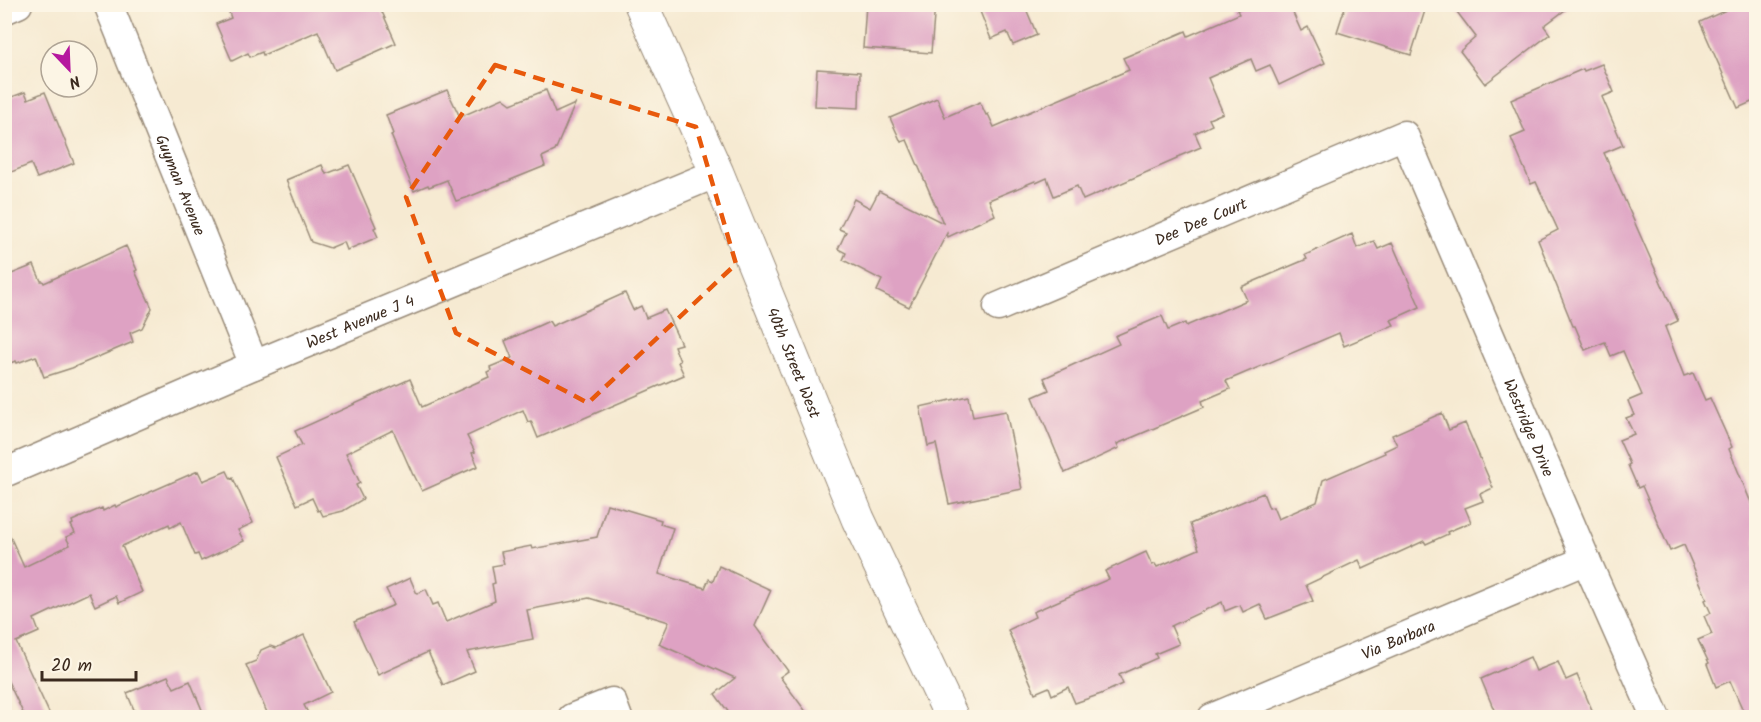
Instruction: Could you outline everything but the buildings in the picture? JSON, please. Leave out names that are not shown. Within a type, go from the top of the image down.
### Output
[{"type":"main road","name":"40th Street West","points":[[642,4],[717,173],[858,519],[952,717]]},
{"type":"street","points":[[4,10],[18,4]]},
{"type":"street","name":"Guyman Avenue","points":[[108,4],[254,365]]},
{"type":"street","name":"Dee Dee Court","points":[[998,307],[1404,135]]},
{"type":"street","name":"Westridge Drive","points":[[1404,135],[1586,560],[1656,717]]},
{"type":"street","name":"West Avenue J 4","points":[[4,472],[254,365],[717,173]]},
{"type":"street","name":"Via Barbara","points":[[1212,717],[1586,560]]},
{"type":"street","points":[[572,717],[615,710]]},
{"type":"highlighted area","points":[[495,65],[696,127],[736,264],[588,403],[456,333],[406,197]]}]
